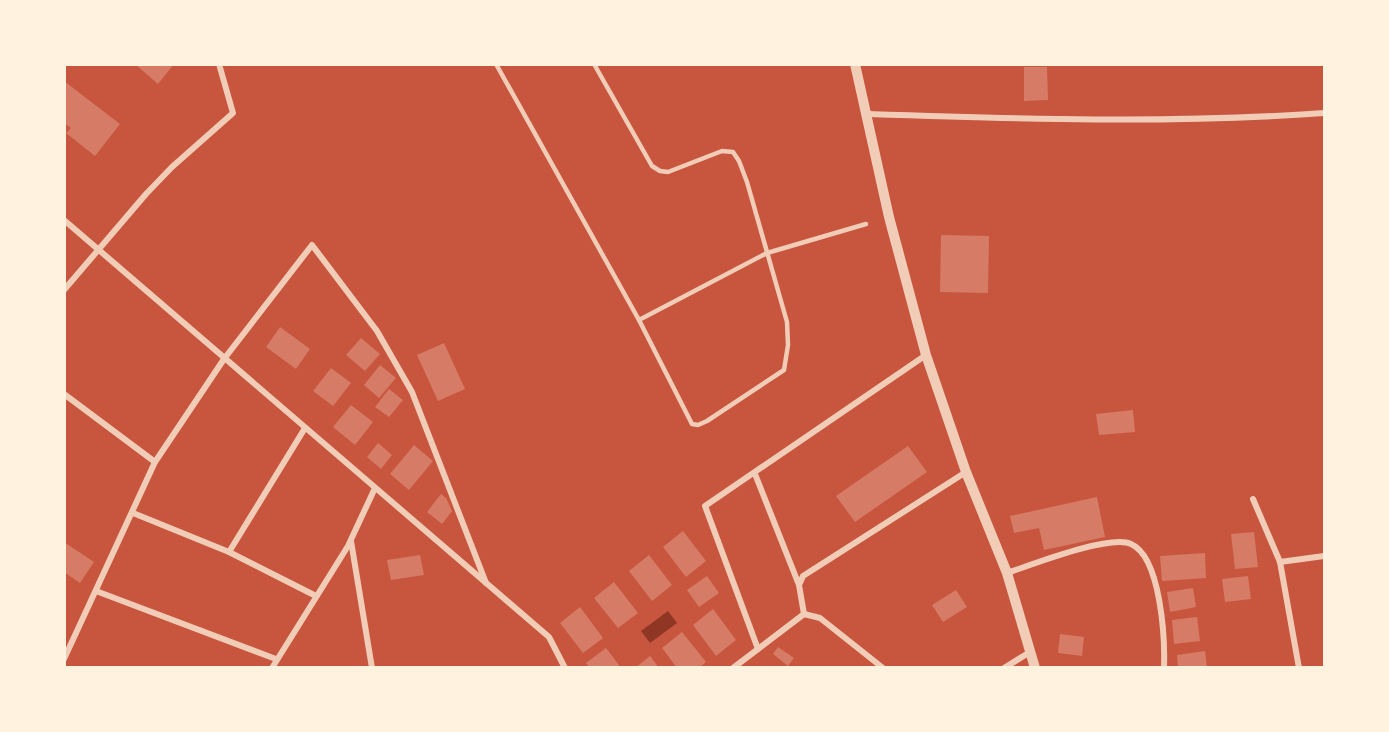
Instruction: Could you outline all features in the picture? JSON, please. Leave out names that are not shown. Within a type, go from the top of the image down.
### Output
[{"type":"street","points":[[64,290],[172,167],[233,113],[219,64]]},
{"type":"street","points":[[855,64],[865,114],[926,355],[966,472],[1007,573],[1035,668]]},
{"type":"street","points":[[865,114],[1061,120],[1254,118],[1324,113]]},
{"type":"street","points":[[64,220],[549,637],[565,668]]},
{"type":"street","points":[[64,659],[155,462],[224,359],[312,244],[376,331],[411,392],[486,583]]},
{"type":"street","points":[[758,649],[705,506],[926,355]]},
{"type":"street","points":[[64,394],[155,462]]},
{"type":"street","points":[[229,552],[305,428]]},
{"type":"street","points":[[799,585],[803,576],[966,472]]},
{"type":"street","points":[[755,474],[799,585],[804,614]]},
{"type":"street","points":[[272,668],[351,540],[375,488]]},
{"type":"street","points":[[1253,499],[1280,562],[1299,668]]},
{"type":"street","points":[[133,513],[229,552],[316,596]]},
{"type":"street","points":[[351,540],[372,668]]},
{"type":"street","points":[[1007,573],[1083,548],[1117,542],[1131,543],[1148,562],[1155,585],[1165,644],[1164,668]]},
{"type":"street","points":[[1280,562],[1324,556]]},
{"type":"street","points":[[96,591],[276,659]]},
{"type":"street","points":[[733,668],[804,614]]},
{"type":"street","points":[[804,614],[820,618],[884,668]]},
{"type":"street","points":[[64,640],[72,644]]},
{"type":"street","points":[[1004,668],[1030,652]]},
{"type":"lane","points":[[496,64],[639,320],[692,423],[698,424],[707,421],[784,370],[788,345],[787,322],[747,183],[733,152],[722,151],[668,172],[660,171],[652,166],[594,64]]},
{"type":"lane","points":[[639,320],[767,253],[866,224]]},
{"type":"shaded area","points":[[668,611],[677,623],[650,643],[641,631]]},
{"type":"building","points":[[135,64],[174,64],[158,84]]},
{"type":"building","points":[[1024,67],[1047,67],[1048,100],[1024,101]]},
{"type":"building","points":[[64,81],[120,124],[95,156],[66,133],[71,128],[64,123]]},
{"type":"building","points":[[941,235],[989,236],[988,293],[940,292]]},
{"type":"building","points":[[280,327],[310,349],[296,369],[266,347]]},
{"type":"building","points":[[361,338],[380,354],[365,371],[346,355]]},
{"type":"building","points":[[444,343],[465,389],[438,401],[417,355]]},
{"type":"building","points":[[380,365],[396,378],[379,398],[364,385]]},
{"type":"building","points":[[331,368],[351,383],[333,406],[313,391]]},
{"type":"building","points":[[389,389],[403,400],[389,417],[375,407]]},
{"type":"building","points":[[351,405],[373,422],[355,445],[333,427]]},
{"type":"building","points":[[1133,410],[1135,432],[1099,435],[1096,414]]},
{"type":"building","points":[[378,443],[392,455],[381,469],[367,457]]},
{"type":"building","points":[[414,445],[433,461],[409,490],[390,474]]},
{"type":"building","points":[[908,446],[927,472],[855,522],[836,496]]},
{"type":"building","points":[[441,494],[446,498],[452,511],[442,524],[427,512]]},
{"type":"building","points":[[1097,497],[1105,537],[1044,550],[1039,528],[1014,533],[1010,516]]},
{"type":"building","points":[[683,531],[706,561],[686,577],[663,547]]},
{"type":"building","points":[[1254,532],[1258,567],[1235,569],[1231,534]]},
{"type":"building","points":[[64,542],[94,562],[80,583],[64,572]]},
{"type":"building","points":[[1205,553],[1206,578],[1162,581],[1160,556]]},
{"type":"building","points":[[420,555],[424,575],[391,580],[387,560]]},
{"type":"building","points":[[649,555],[672,585],[652,601],[629,571]]},
{"type":"building","points":[[707,576],[719,593],[699,607],[687,590]]},
{"type":"building","points":[[1248,576],[1251,599],[1225,602],[1222,579]]},
{"type":"building","points":[[614,582],[638,613],[618,628],[594,598]]},
{"type":"building","points":[[1193,588],[1196,607],[1170,612],[1167,592]]},
{"type":"building","points":[[956,590],[967,607],[943,622],[932,605]]},
{"type":"building","points":[[580,607],[603,638],[583,653],[560,623]]},
{"type":"building","points":[[713,609],[736,640],[716,656],[693,625]]},
{"type":"building","points":[[1197,617],[1200,641],[1174,644],[1172,620]]},
{"type":"building","points":[[682,632],[706,662],[699,668],[677,668],[662,648]]},
{"type":"building","points":[[1060,634],[1084,637],[1082,656],[1058,653]]},
{"type":"building","points":[[778,647],[794,658],[788,666],[773,654]]},
{"type":"building","points":[[606,648],[619,665],[616,668],[590,668],[586,663]]},
{"type":"building","points":[[1205,651],[1207,668],[1178,668],[1177,655]]},
{"type":"building","points":[[650,656],[659,668],[635,668]]}]
